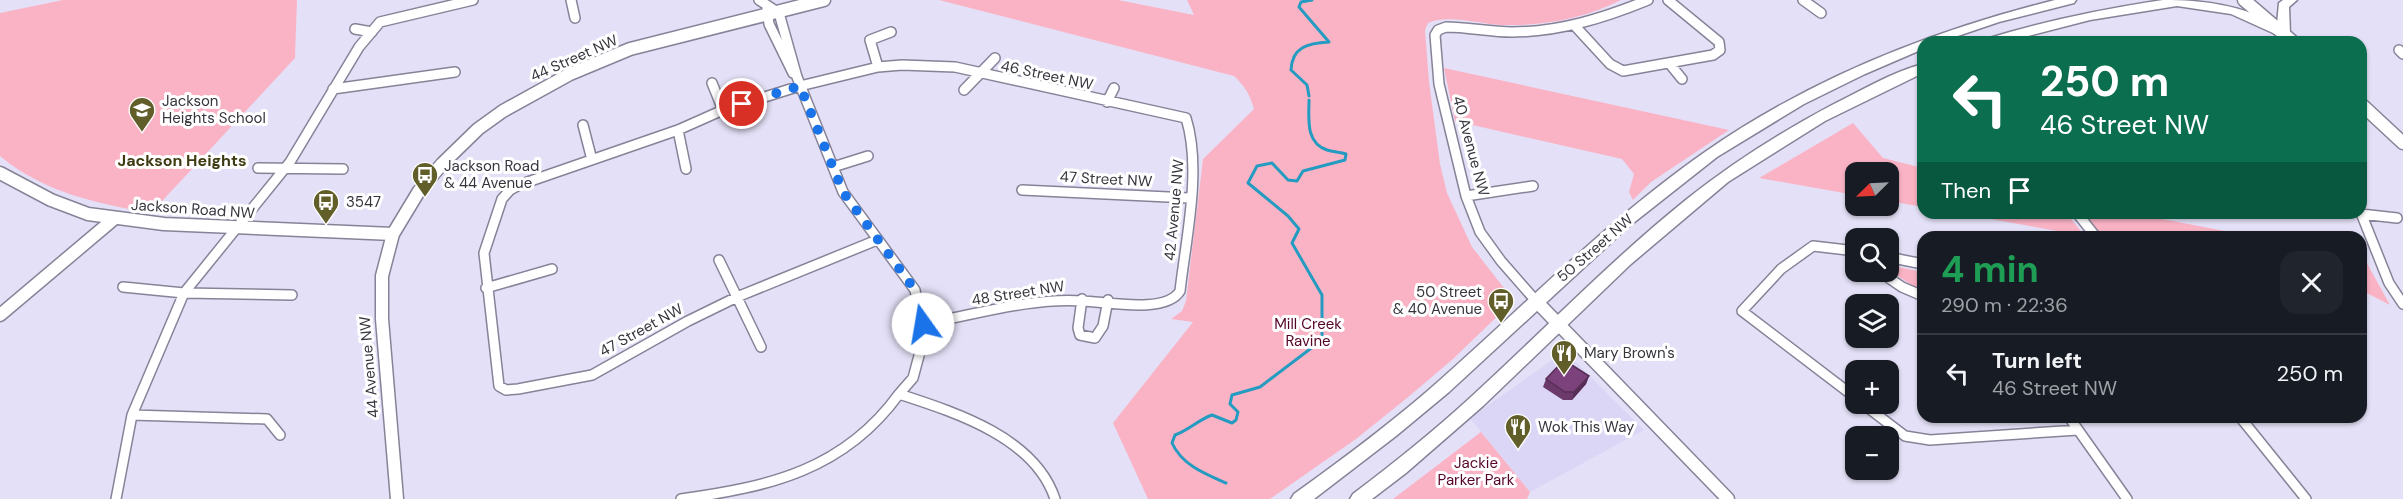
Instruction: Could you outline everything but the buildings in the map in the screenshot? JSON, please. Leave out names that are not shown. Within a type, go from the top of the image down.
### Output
[{"type":"main road","name":"50 Street NW","points":[[1945,36],[1995,19],[2070,0]]},
{"type":"main road","points":[[2122,9],[2139,0]]},
{"type":"main road","points":[[2011,36],[2122,9],[2191,0]]},
{"type":"main road","points":[[2288,36],[2282,15],[2283,6],[2291,0]]},
{"type":"main road","points":[[2169,3],[2223,7],[2263,20],[2286,36]]},
{"type":"main road","name":"50 Street NW","points":[[1300,499],[1399,424],[1656,195],[1739,135],[1809,95],[1884,59],[1917,46]]},
{"type":"main road","name":"50 Street NW","points":[[1359,499],[1416,455],[1665,224],[1732,173],[1820,118],[1917,71]]},
{"type":"street","points":[[116,499],[132,415],[184,293],[285,168],[359,47],[380,22],[473,0]]},
{"type":"street","points":[[571,0],[575,18]]},
{"type":"street","points":[[759,0],[767,11],[798,82]]},
{"type":"street","name":"44 Street NW","points":[[393,234],[419,191],[458,147],[478,129],[528,96],[570,74],[630,49],[767,11],[779,13],[824,0]]},
{"type":"street","points":[[1648,0],[1612,16],[1575,26],[1610,64],[1619,70],[1632,71],[1713,55],[1721,49],[1716,39],[1668,0]]},
{"type":"street","points":[[1803,0],[1821,13]]},
{"type":"street","points":[[2244,0],[2287,36]]},
{"type":"street","points":[[681,499],[721,496],[790,477],[859,438],[878,422],[913,378],[924,337],[915,290],[851,206],[843,192],[798,82],[779,13]]},
{"type":"street","name":"40 Avenue NW","points":[[1575,26],[1521,32],[1441,28],[1435,34],[1436,72],[1466,196],[1480,232],[1501,261],[1558,325],[1728,499]]},
{"type":"street","points":[[355,29],[372,32]]},
{"type":"street","points":[[878,67],[870,40],[891,32]]},
{"type":"street","name":"46 Street NW","points":[[964,90],[995,58]]},
{"type":"street","points":[[1669,63],[1682,79]]},
{"type":"street","name":"46 Street NW","points":[[486,288],[484,253],[502,199],[510,190],[678,130],[798,82],[878,67],[930,65],[954,67],[981,75],[1186,118]]},
{"type":"street","points":[[333,89],[455,72]]},
{"type":"street","points":[[712,82],[723,111]]},
{"type":"street","name":"46 Street NW","points":[[1107,102],[1114,88]]},
{"type":"street","points":[[2367,109],[2403,142]]},
{"type":"street","name":"42 Avenue NW","points":[[1170,302],[1180,291],[1193,159],[1190,128],[1186,118]]},
{"type":"street","points":[[583,126],[592,160]]},
{"type":"street","points":[[678,130],[686,169]]},
{"type":"street","points":[[833,166],[868,156]]},
{"type":"street","points":[[258,168],[343,169]]},
{"type":"street","name":"Jackson Road NW","points":[[0,173],[51,200],[88,214],[237,228],[393,234]]},
{"type":"street","points":[[1466,196],[1533,186]]},
{"type":"street","name":"47 Street NW","points":[[1022,190],[1189,198]]},
{"type":"street","points":[[2367,214],[2397,218]]},
{"type":"street","points":[[0,315],[115,218]]},
{"type":"street","points":[[2082,219],[2091,231]]},
{"type":"street","points":[[2363,219],[2389,283],[2403,304]]},
{"type":"street","name":"44 Avenue NW","points":[[393,234],[382,276],[381,296],[397,499]]},
{"type":"street","name":"47 Street NW","points":[[486,288],[498,381],[500,386],[506,390],[594,379],[688,321],[737,297],[877,240]]},
{"type":"street","points":[[1845,250],[1813,246],[1781,269],[1742,311],[1845,390]]},
{"type":"street","points":[[1899,259],[1917,263]]},
{"type":"street","points":[[719,260],[761,347]]},
{"type":"street","points":[[486,288],[552,269]]},
{"type":"street","points":[[1895,282],[1917,293]]},
{"type":"street","points":[[123,287],[184,293],[292,295]]},
{"type":"street","name":"48 Street NW","points":[[923,324],[1034,303],[1082,299],[1155,304],[1170,302]]},
{"type":"street","name":"48 Street NW","points":[[1082,299],[1078,328],[1080,335],[1095,338],[1102,329],[1108,300]]},
{"type":"street","points":[[899,394],[970,419],[1000,434],[1024,453],[1047,481],[1055,499]]},
{"type":"street","points":[[1876,414],[1905,436],[1930,440],[2078,430]]},
{"type":"street","points":[[132,415],[267,419],[280,435]]},
{"type":"street","points":[[2073,423],[2127,499]]},
{"type":"street","points":[[2245,423],[2306,499]]},
{"type":"shaded area","points":[[1565,351],[1644,430],[1530,492],[1470,418]]},
{"type":"green space","name":"Jackson Heights School","points":[[63,0],[297,0],[295,58],[151,213],[90,200],[53,188],[17,169],[0,156],[0,13]]},
{"type":"green space","name":"Mill Creek Ravine","points":[[939,0],[1118,0],[1194,15],[1187,0],[1621,0],[1578,17],[1548,23],[1501,25],[1445,19],[1428,23],[1425,30],[1429,82],[1440,164],[1447,193],[1472,247],[1511,297],[1509,305],[1453,359],[1407,398],[1356,439],[1270,499],[1148,499],[1113,423],[1193,322],[1171,319],[1182,311],[1186,301],[1203,159],[1254,109],[1251,99],[1234,76]]},
{"type":"green space","points":[[1444,68],[1729,130],[1651,182],[1633,200],[1629,192],[1634,174],[1622,159],[1455,121]]},
{"type":"green space","points":[[1853,123],[1883,158],[1899,162],[1845,162],[1845,193],[1759,178]]},
{"type":"green space","points":[[1899,162],[1917,166],[1917,206],[1899,203]]},
{"type":"green space","points":[[1990,219],[2071,219],[2081,231],[2057,231]]},
{"type":"green space","points":[[2089,219],[2162,219],[2225,231],[2098,231]]},
{"type":"green space","points":[[2367,263],[2390,305],[2367,293]]},
{"type":"green space","points":[[1899,267],[1917,271],[1916,288],[1899,277]]},
{"type":"green space","name":"Jackie Parker Park","points":[[1481,432],[1530,492],[1527,499],[1393,499]]},
{"type":"waterway","points":[[1309,96],[1307,85],[1291,70],[1294,56],[1302,48],[1329,42],[1299,7],[1301,2],[1312,0]]},
{"type":"waterway","points":[[1226,483],[1188,463],[1176,451],[1172,443],[1175,435],[1212,415],[1232,423],[1236,420],[1238,412],[1230,404],[1232,395],[1260,387],[1322,340],[1322,295],[1292,243],[1299,229],[1288,216],[1248,183],[1257,166],[1272,163],[1288,180],[1297,181],[1303,171],[1345,160],[1346,154],[1327,150],[1315,142],[1310,129],[1309,100]]},
{"type":"place","name":"Jackson Heights School","points":[[142,133]]},
{"type":"place","name":"Jackson Road & 44 Avenue","points":[[425,198]]},
{"type":"place","name":"3547","points":[[326,225]]},
{"type":"place","name":"50 Street & 40 Avenue","points":[[1501,324]]},
{"type":"place","name":"Mary Brown's","points":[[1564,376]]},
{"type":"place","name":"Wok This Way","points":[[1518,450]]},
{"type":"district","name":"Jackson Heights","points":[[182,160]]},
{"type":"route","points":[[742,104],[800,86],[843,192],[851,206],[915,290],[923,324]]}]
